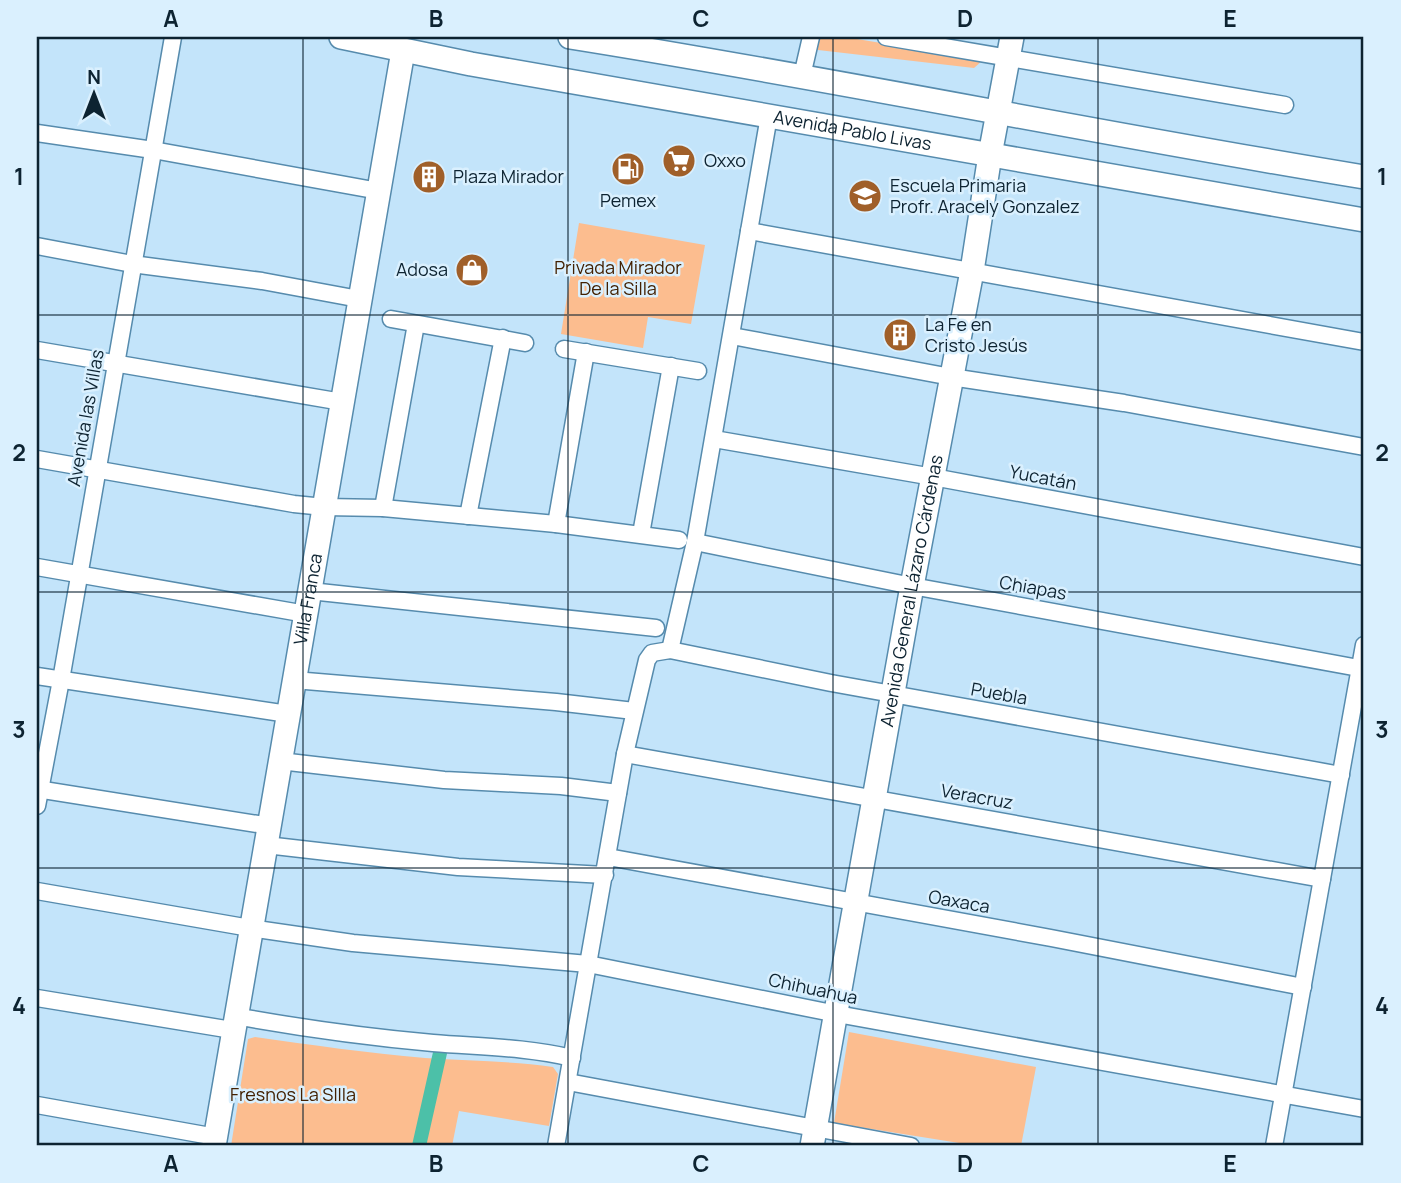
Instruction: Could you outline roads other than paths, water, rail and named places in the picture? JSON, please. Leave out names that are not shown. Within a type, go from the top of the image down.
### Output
[{"type":"street","name":"Avenida las Villas","points":[[38,795],[61,680],[173,37]]},
{"type":"street","name":"Avenida Pablo Livas","points":[[341,37],[403,51],[1364,220]]},
{"type":"street","points":[[570,37],[1364,177]]},
{"type":"street","points":[[802,76],[811,37]]},
{"type":"street","points":[[886,37],[1010,48],[1284,105]]},
{"type":"street","name":"Avenida General Lázaro Cárdenas","points":[[813,1137],[912,586],[972,271],[1010,48]]},
{"type":"street","name":"Villa Franca","points":[[215,1141],[403,51]]},
{"type":"street","points":[[670,650],[687,541],[714,439],[769,116]]},
{"type":"street","points":[[37,133],[153,150],[380,191]]},
{"type":"street","points":[[749,231],[1364,342]]},
{"type":"street","points":[[37,246],[132,264],[262,281],[359,299]]},
{"type":"street","points":[[391,319],[526,343]]},
{"type":"street","points":[[383,508],[416,324]]},
{"type":"street","points":[[732,336],[951,377],[1124,403],[1364,447]]},
{"type":"street","points":[[468,516],[503,338]]},
{"type":"street","points":[[564,349],[698,371]]},
{"type":"street","points":[[37,350],[342,402]]},
{"type":"street","points":[[556,524],[586,352]]},
{"type":"street","points":[[641,534],[671,366]]},
{"type":"street","name":"Yucatán","points":[[714,439],[1364,557]]},
{"type":"street","name":"Chiapas","points":[[37,459],[324,507],[383,508],[556,524],[687,541],[912,586],[1362,668]]},
{"type":"street","points":[[37,568],[306,614]]},
{"type":"street","points":[[310,591],[656,628]]},
{"type":"street","points":[[1275,1146],[1364,645]]},
{"type":"street","name":"Puebla","points":[[634,711],[647,660],[652,653],[670,650],[892,695],[1341,775]]},
{"type":"street","points":[[37,676],[288,714]]},
{"type":"street","points":[[294,680],[634,711],[556,1146]]},
{"type":"street","name":"Veracruz","points":[[625,754],[1322,879]]},
{"type":"street","points":[[280,761],[431,779],[550,785],[618,793]]},
{"type":"street","points":[[38,795],[458,867],[605,875]]},
{"type":"street","name":"Oaxaca","points":[[608,856],[1303,987]]},
{"type":"street","name":"Chihuahua","points":[[37,891],[353,943],[588,964],[684,981],[837,1014],[1364,1109]]},
{"type":"street","points":[[37,998],[234,1023],[431,1043],[520,1048],[572,1058]]},
{"type":"street","points":[[568,1082],[813,1137],[911,1146]]},
{"type":"street","points":[[37,1105],[215,1141]]},
{"type":"waterway","points":[[419,1146],[442,1044]]},
{"type":"place","name":"Oxxo","points":[[679,161]]},
{"type":"place","name":"Pemex","points":[[628,169]]},
{"type":"place","name":"Plaza Mirador","points":[[429,177]]},
{"type":"place","name":"Escuela Primaria Profr. Aracely Gonzalez","points":[[865,196]]},
{"type":"place","name":"Adosa","points":[[472,270]]},
{"type":"place","name":"La Fe en Cristo Jesús","points":[[900,335]]},
{"type":"park label","name":"Privada Mirador De la Silla","points":[[618,278]]},
{"type":"park label","name":"Fresnos La SIlla","points":[[293,1095]]}]
